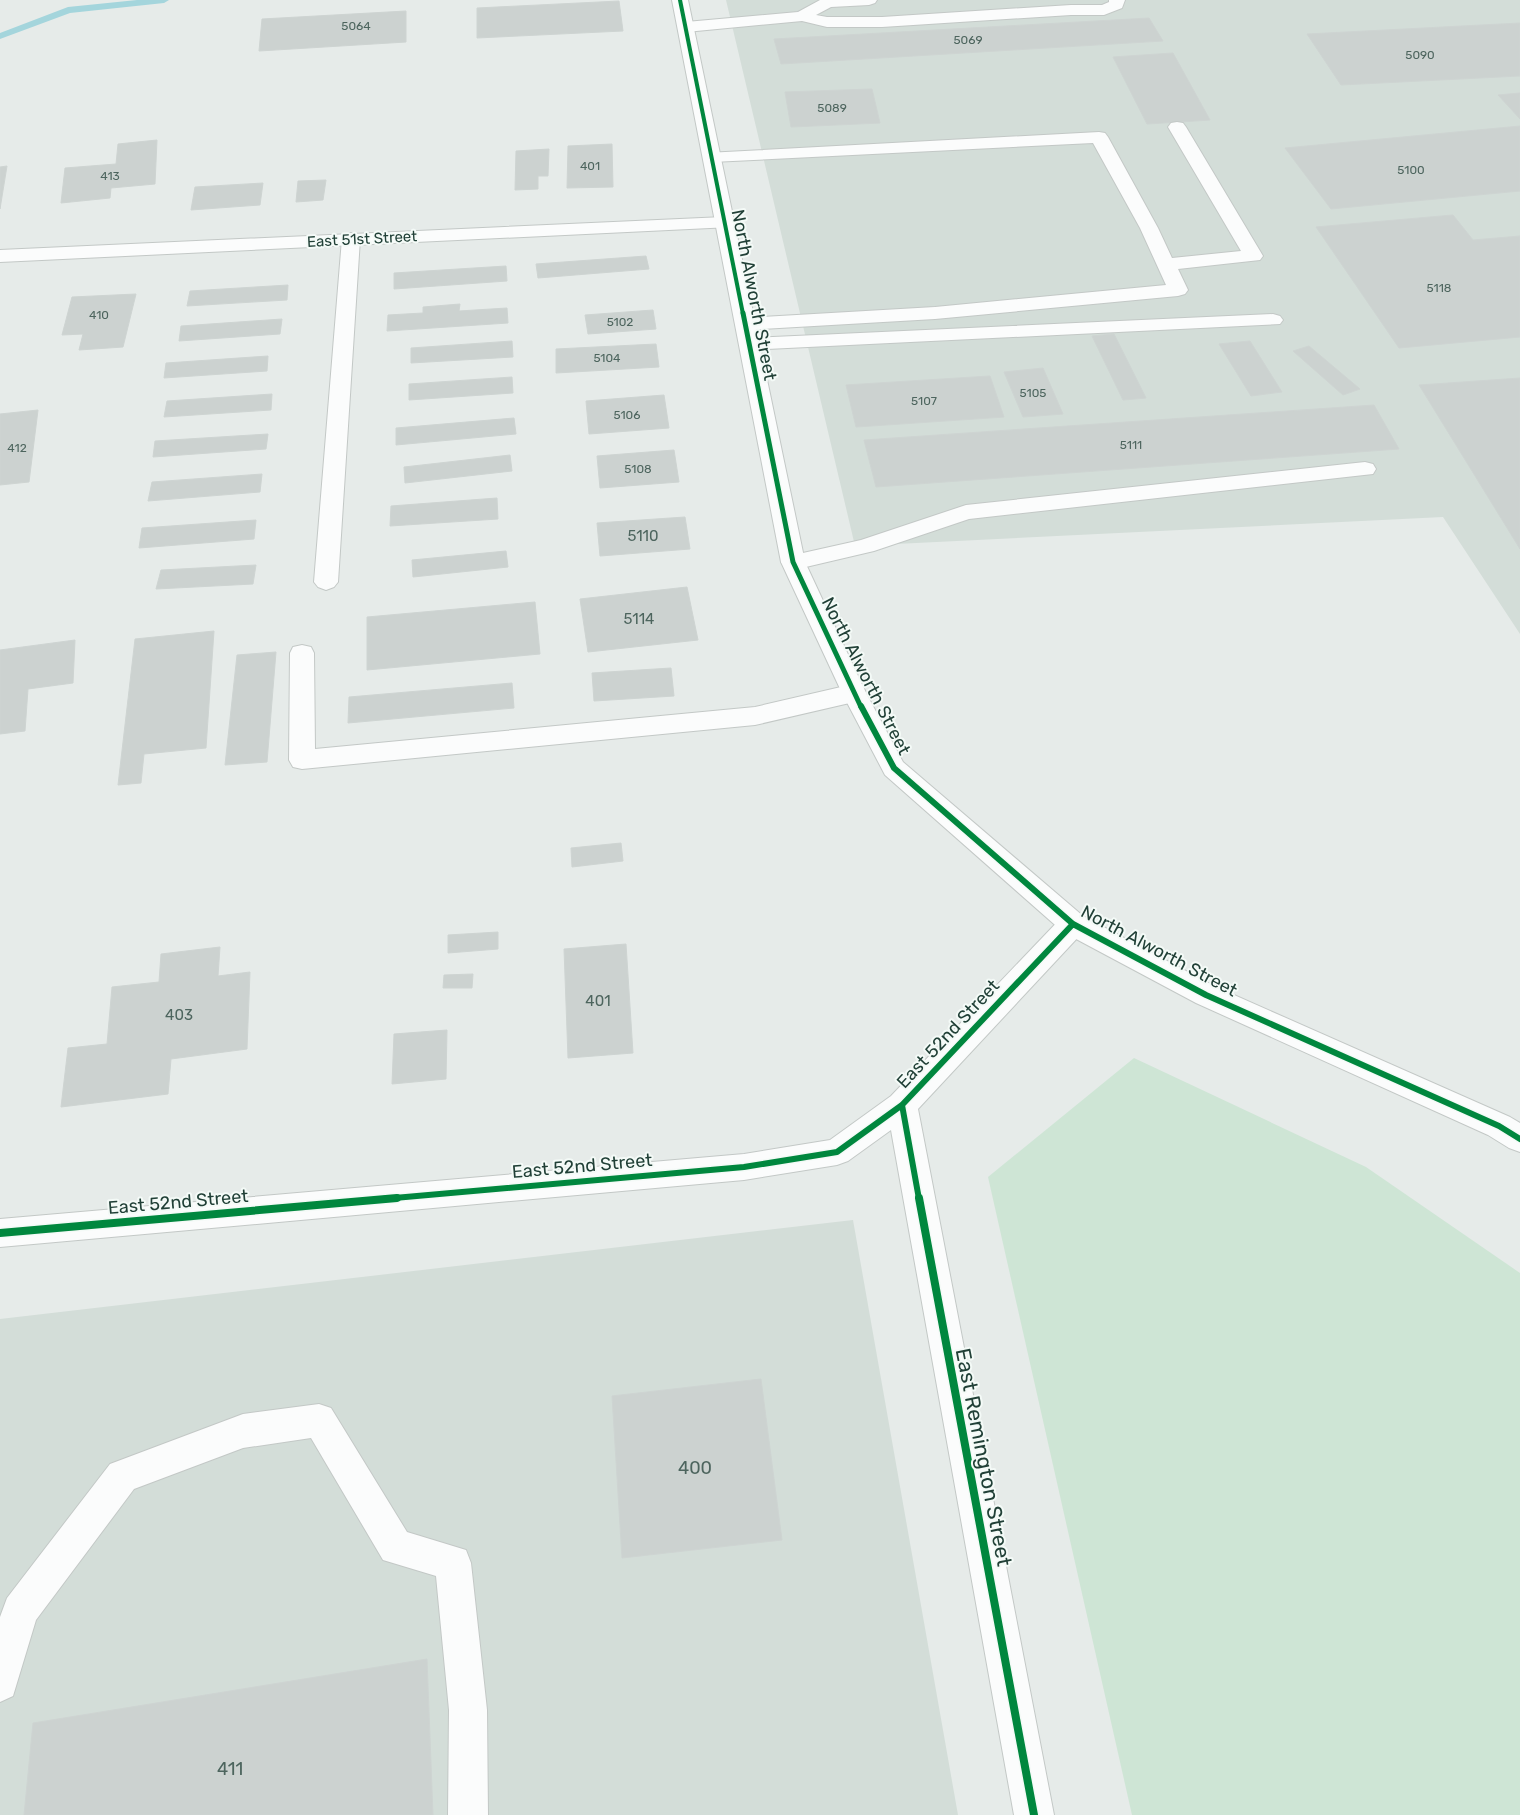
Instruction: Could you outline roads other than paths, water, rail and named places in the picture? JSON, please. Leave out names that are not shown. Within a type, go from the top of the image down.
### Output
[{"type":"street","name":"North Alworth Street","points":[[680,0],[793,562],[854,693],[894,768],[1073,924],[1206,995],[1499,1126],[1520,1139]]},
{"type":"street","points":[[771,0],[777,18]]},
{"type":"street","points":[[802,16],[828,2],[869,0]]},
{"type":"street","points":[[686,27],[802,16],[827,22],[873,22],[1071,10],[1104,10],[1116,5],[1117,0]]},
{"type":"street","points":[[1166,264],[1253,256],[1177,127]]},
{"type":"street","points":[[712,157],[1099,137],[1149,228],[1178,290],[934,313],[747,334]]},
{"type":"street","name":"East 51st Street","points":[[0,256],[724,222]]},
{"type":"street","points":[[326,582],[350,239]]},
{"type":"street","points":[[747,334],[1272,320]]},
{"type":"street","points":[[793,562],[866,546],[966,512],[1365,469]]},
{"type":"street","points":[[302,653],[302,760],[755,716],[854,693]]},
{"type":"street","name":"East 52nd Street","points":[[0,1233],[744,1167],[837,1152],[902,1105],[1073,924]]},
{"type":"street","name":"East Remington Street","points":[[902,1105],[1034,1815]]},
{"type":"street","points":[[0,1683],[20,1611],[122,1476],[243,1431],[319,1420],[396,1547],[453,1563],[468,1710],[468,1815]]},
{"type":"waterway","points":[[0,36],[68,10],[164,0]]}]
